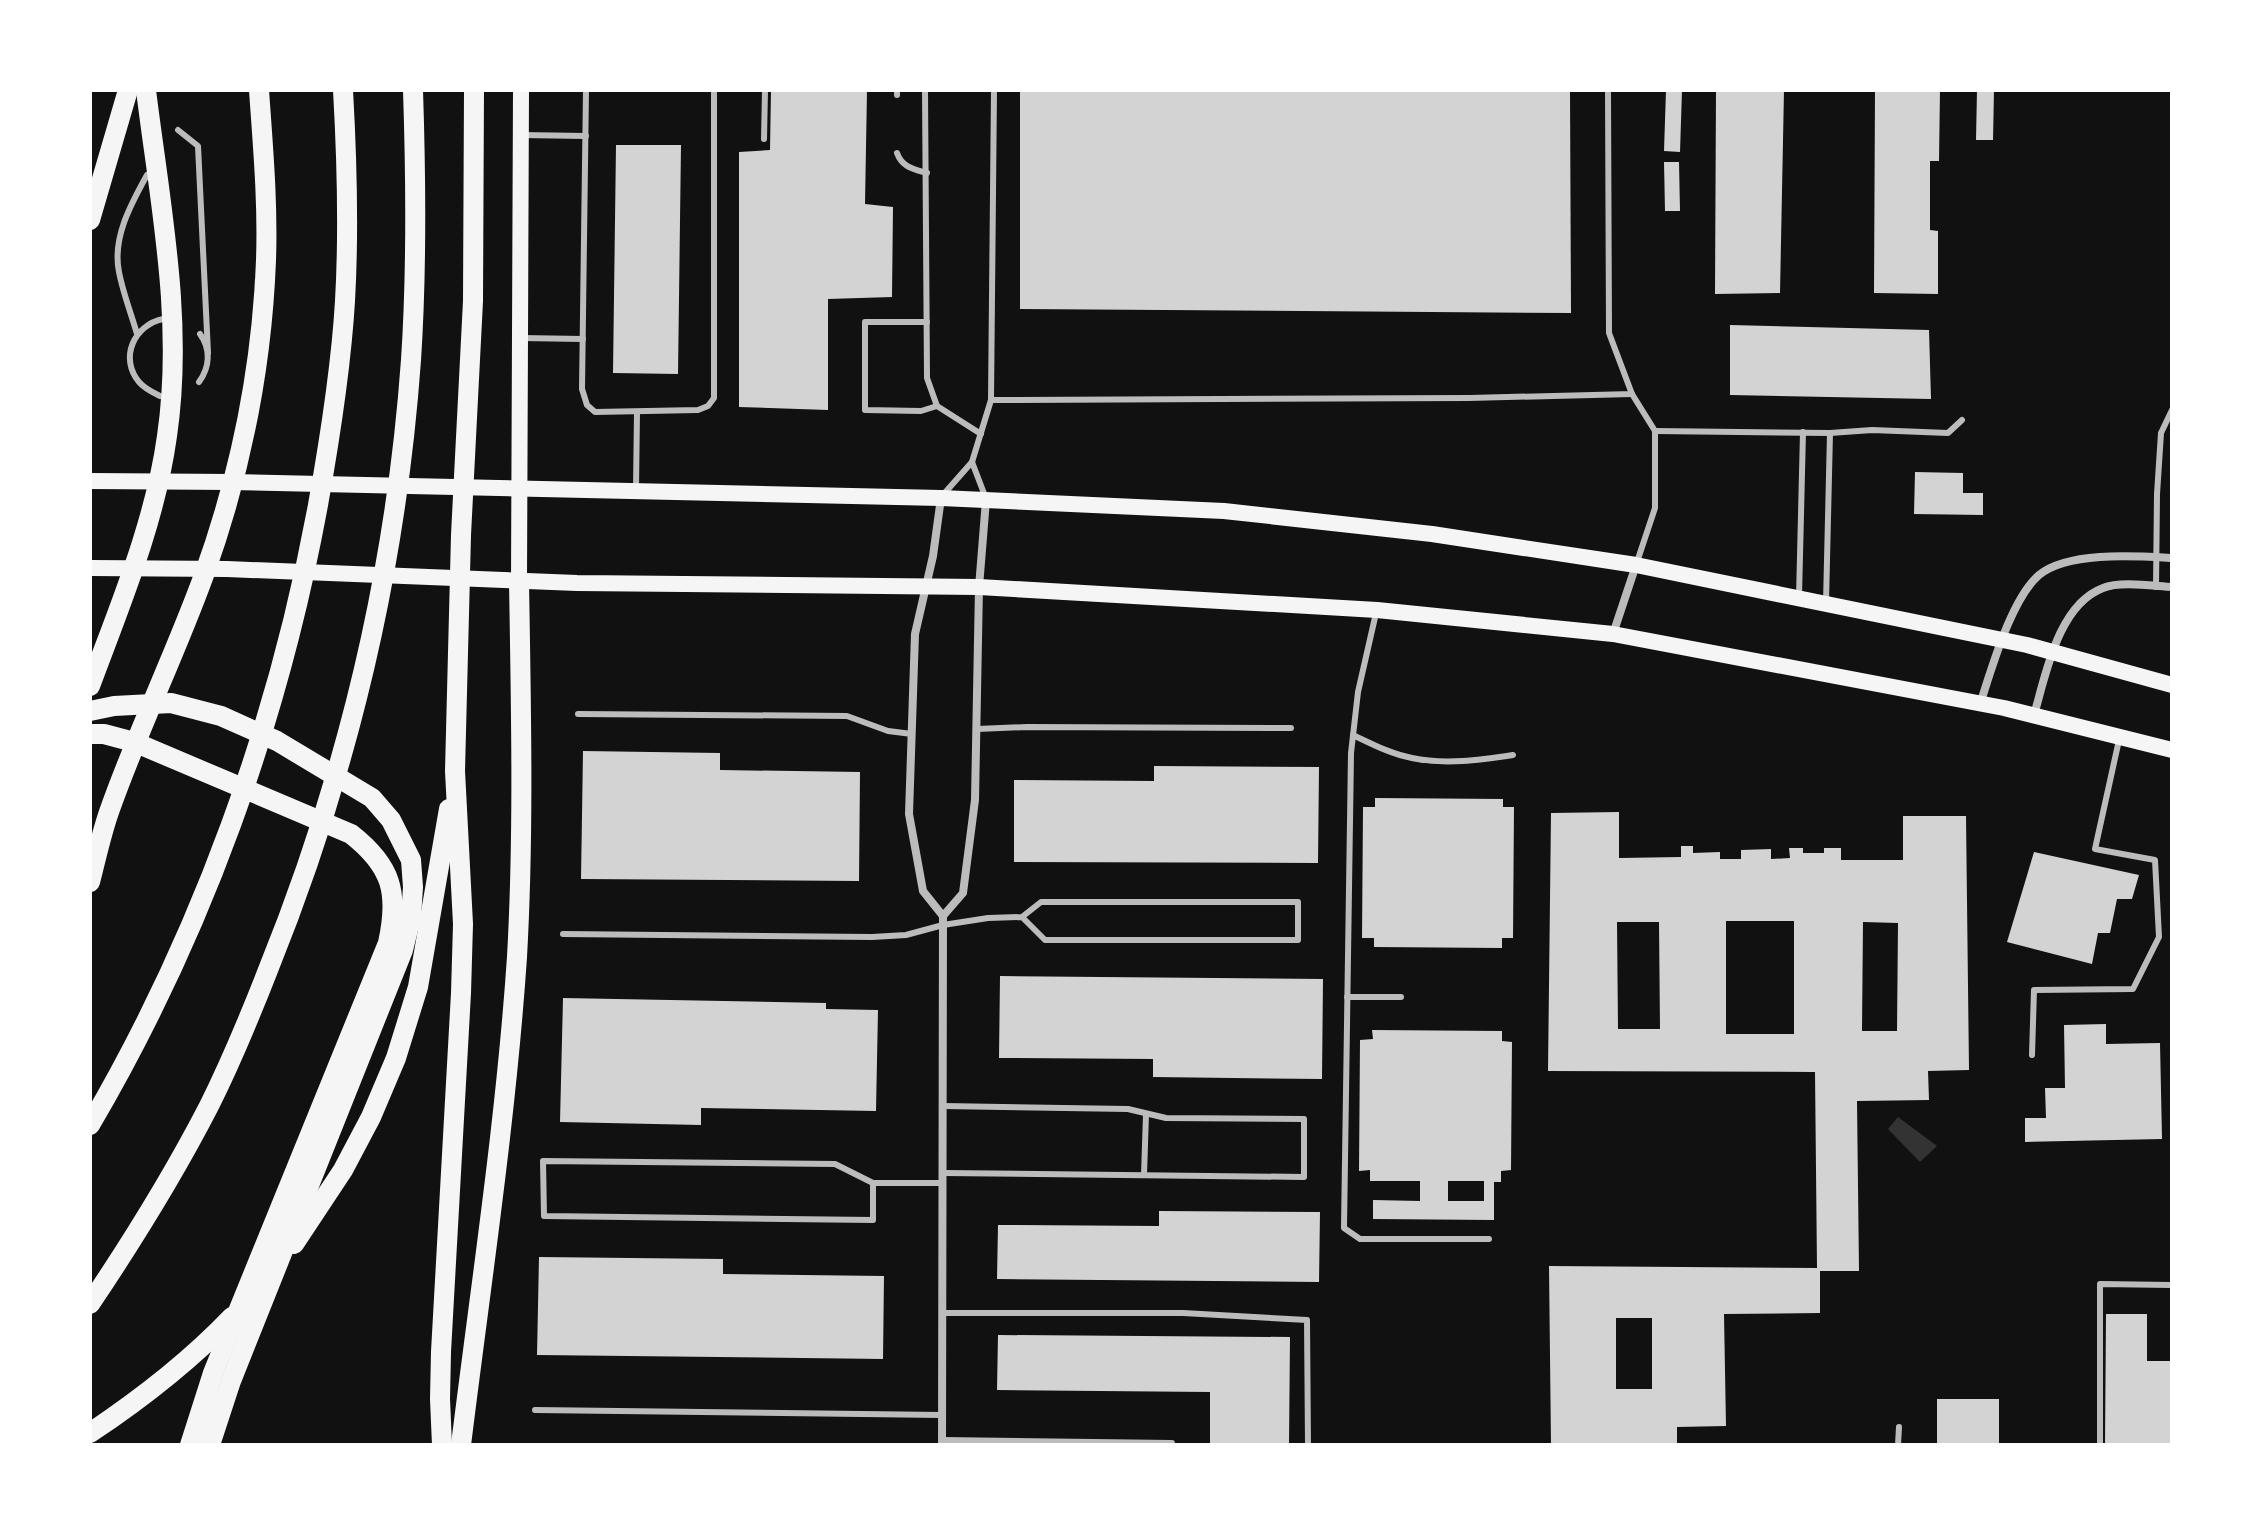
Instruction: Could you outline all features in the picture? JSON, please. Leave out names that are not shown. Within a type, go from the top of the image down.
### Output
[{"type":"highway","points":[[90,220],[128,90]]},
{"type":"highway","points":[[90,686],[144,537],[157,492],[173,374],[173,315],[146,90]]},
{"type":"highway","points":[[90,882],[119,784],[179,640],[218,531],[251,398],[263,313],[267,215],[259,90]]},
{"type":"highway","points":[[90,1125],[143,1027],[217,863],[275,692],[295,617],[335,401],[345,301],[348,180],[343,90]]},
{"type":"highway","points":[[90,1304],[171,1175],[209,1105],[283,933],[330,800],[366,663],[391,532],[406,416],[414,302],[413,90]]},
{"type":"highway","points":[[442,1445],[441,1352],[463,938],[455,771],[461,535],[473,301],[474,90]]},
{"type":"highway","points":[[461,1445],[504,1098],[517,954],[522,763],[519,581]]},
{"type":"highway","points":[[90,711],[114,706],[171,703],[221,716],[277,741],[372,798],[391,820],[411,860],[411,917],[403,950],[231,1381],[210,1445]]},
{"type":"highway","points":[[90,734],[104,734],[134,742],[351,834],[370,849],[392,889],[394,916],[388,943],[213,1373],[190,1445]]},
{"type":"highway","points":[[90,1433],[133,1405],[176,1369],[219,1331],[257,1291],[316,1214],[350,1157],[396,1058],[418,987],[455,771]]},
{"type":"highway","points":[[90,839],[108,815]]},
{"type":"main road","points":[[519,581],[521,90]]},
{"type":"main road","points":[[90,481],[941,498],[1224,511],[1432,534],[1636,565],[2027,645],[2172,685]]},
{"type":"main road","points":[[90,568],[227,569],[519,581],[979,587],[1377,610],[1613,634],[2004,708],[2172,750]]},
{"type":"street","points":[[941,498],[915,634],[909,814],[923,891],[943,921],[942,1443]]},
{"type":"street","points":[[943,921],[963,893],[975,800],[979,587],[986,500]]},
{"type":"street","points":[[1980,704],[2002,640],[2025,592],[2037,577],[2066,562],[2100,558],[2172,558]]},
{"type":"street","points":[[1613,634],[1636,565]]},
{"type":"street","points":[[2033,716],[2059,635],[2080,603],[2104,587],[2172,587]]},
{"type":"lane","points":[[586,90],[582,389],[587,405],[595,412],[698,410],[708,406],[714,398],[714,90]]},
{"type":"lane","points":[[764,139],[765,90]]},
{"type":"lane","points":[[925,90],[927,378],[937,406],[981,434]]},
{"type":"lane","points":[[941,498],[972,462],[991,400],[994,90]]},
{"type":"lane","points":[[1608,90],[1609,333],[1632,394],[1655,431],[1655,508],[1636,565]]},
{"type":"lane","points":[[178,130],[198,146],[208,353],[207,366],[199,382]]},
{"type":"lane","points":[[521,135],[586,136]]},
{"type":"lane","points":[[897,153],[908,168],[927,173]]},
{"type":"lane","points":[[137,334],[118,270],[119,246],[127,211],[147,175]]},
{"type":"lane","points":[[160,396],[138,381],[130,357],[137,334],[147,324],[163,319]]},
{"type":"lane","points":[[927,322],[865,322],[865,410],[921,411],[937,406]]},
{"type":"lane","points":[[200,334],[208,353]]},
{"type":"lane","points":[[521,338],[583,339]]},
{"type":"lane","points":[[991,400],[1632,394]]},
{"type":"lane","points":[[2156,587],[2161,433],[2172,410]]},
{"type":"lane","points":[[636,492],[637,412]]},
{"type":"lane","points":[[1655,431],[1830,433],[1872,430],[1948,433],[1962,420]]},
{"type":"lane","points":[[1799,599],[1803,432]]},
{"type":"lane","points":[[1826,603],[1830,433]]},
{"type":"lane","points":[[972,462],[986,500]]},
{"type":"lane","points":[[1377,610],[1358,692],[1351,753],[1344,1228],[1360,1239],[1489,1239]]},
{"type":"lane","points":[[578,714],[847,716],[888,731],[912,734]]},
{"type":"lane","points":[[977,729],[1291,728]]},
{"type":"lane","points":[[1353,735],[1411,758],[1477,760],[1513,755]]},
{"type":"lane","points":[[2032,1055],[2034,990],[2133,989],[2159,937],[2155,860],[2095,849],[2119,736]]},
{"type":"lane","points":[[563,934],[872,937],[906,935],[943,921],[1022,917],[1041,902],[1298,902],[1298,940],[1045,940],[1022,917]]},
{"type":"lane","points":[[1347,997],[1401,997]]},
{"type":"lane","points":[[873,1183],[873,1220],[544,1216],[543,1161],[835,1164],[873,1183],[943,1178],[1144,1175],[1304,1177],[1304,1119],[1166,1118],[1128,1109],[943,1106]]},
{"type":"lane","points":[[1144,1175],[1146,1114]]},
{"type":"lane","points":[[2100,1445],[2100,1284],[2172,1285]]},
{"type":"lane","points":[[942,1313],[1183,1313],[1307,1320],[1308,1445]]},
{"type":"lane","points":[[535,1410],[942,1415]]},
{"type":"lane","points":[[1898,1445],[1899,1427]]},
{"type":"lane","points":[[942,1443],[1172,1445]]},
{"type":"shaded area","points":[[1898,1117],[1937,1146],[1920,1162],[1888,1129]]},
{"type":"building","points":[[771,90],[867,90],[865,204],[893,207],[892,297],[828,299],[828,410],[739,407],[739,152],[770,150]]},
{"type":"building","points":[[1020,90],[1570,90],[1571,313],[1020,309]]},
{"type":"building","points":[[1666,90],[1682,90],[1680,152],[1664,151]]},
{"type":"building","points":[[1716,90],[1784,90],[1780,293],[1715,294]]},
{"type":"building","points":[[1875,90],[1940,90],[1939,161],[1930,161],[1930,230],[1938,231],[1938,294],[1874,293]]},
{"type":"building","points":[[1977,90],[1994,90],[1993,140],[1976,140]]},
{"type":"building","points":[[616,145],[681,145],[678,374],[613,373]]},
{"type":"building","points":[[1664,162],[1679,162],[1680,211],[1665,211]]},
{"type":"building","points":[[1730,325],[1929,330],[1931,399],[1730,395]]},
{"type":"building","points":[[1915,472],[1963,473],[1963,493],[1983,493],[1983,515],[1914,514]]},
{"type":"building","points":[[583,751],[720,753],[720,770],[860,772],[859,881],[581,879]]},
{"type":"building","points":[[1154,766],[1319,767],[1318,863],[1014,862],[1014,780],[1154,781]]},
{"type":"building","points":[[1375,798],[1503,799],[1503,807],[1514,807],[1513,938],[1502,938],[1502,948],[1374,947],[1374,938],[1362,938],[1363,807],[1375,807]]},
{"type":"building","points":[[1619,812],[1619,858],[1681,857],[1681,846],[1693,846],[1693,853],[1720,852],[1720,859],[1741,859],[1741,850],[1771,849],[1771,859],[1790,858],[1789,848],[1803,848],[1803,853],[1824,853],[1824,848],[1841,848],[1841,860],[1903,860],[1903,816],[1966,816],[1969,1070],[1928,1071],[1929,1100],[1857,1101],[1859,1271],[1820,1271],[1820,1313],[1724,1314],[1726,1426],[1677,1427],[1677,1445],[1551,1445],[1549,1266],[1817,1268],[1815,1072],[1548,1071],[1551,813]],"holes":[[[1726,921],[1794,921],[1794,1034],[1726,1034]],[[1617,922],[1659,922],[1660,1029],[1618,1029]],[[1863,922],[1898,923],[1897,1031],[1862,1031]],[[1616,1318],[1652,1318],[1652,1389],[1616,1389]]]},
{"type":"building","points":[[2034,852],[2139,875],[2132,899],[2117,899],[2110,933],[2098,933],[2092,964],[2007,942]]},
{"type":"building","points":[[1000,976],[1323,979],[1322,1079],[1153,1077],[1153,1059],[999,1058]]},
{"type":"building","points":[[563,998],[826,1003],[826,1009],[878,1010],[876,1111],[701,1108],[701,1125],[560,1122]]},
{"type":"building","points":[[2106,1024],[2106,1044],[2160,1043],[2162,1139],[2025,1142],[2025,1118],[2046,1118],[2045,1088],[2065,1088],[2064,1025]]},
{"type":"building","points":[[1372,1030],[1502,1031],[1502,1041],[1512,1042],[1511,1170],[1501,1171],[1501,1182],[1494,1182],[1494,1220],[1373,1219],[1373,1200],[1420,1201],[1420,1181],[1370,1181],[1370,1170],[1359,1171],[1360,1040],[1373,1039]],"holes":[[[1448,1181],[1484,1181],[1484,1201],[1448,1201]]]},
{"type":"building","points":[[1159,1211],[1320,1212],[1319,1282],[997,1279],[998,1225],[1159,1226]]},
{"type":"building","points":[[539,1257],[723,1259],[723,1274],[884,1276],[883,1359],[537,1355]]},
{"type":"building","points":[[2106,1314],[2147,1314],[2147,1361],[2172,1361],[2172,1445],[2105,1445]]},
{"type":"building","points":[[998,1335],[1290,1337],[1289,1445],[1210,1445],[1210,1392],[997,1390]]},
{"type":"building","points":[[1937,1399],[1999,1399],[1999,1445],[1937,1445]]}]
